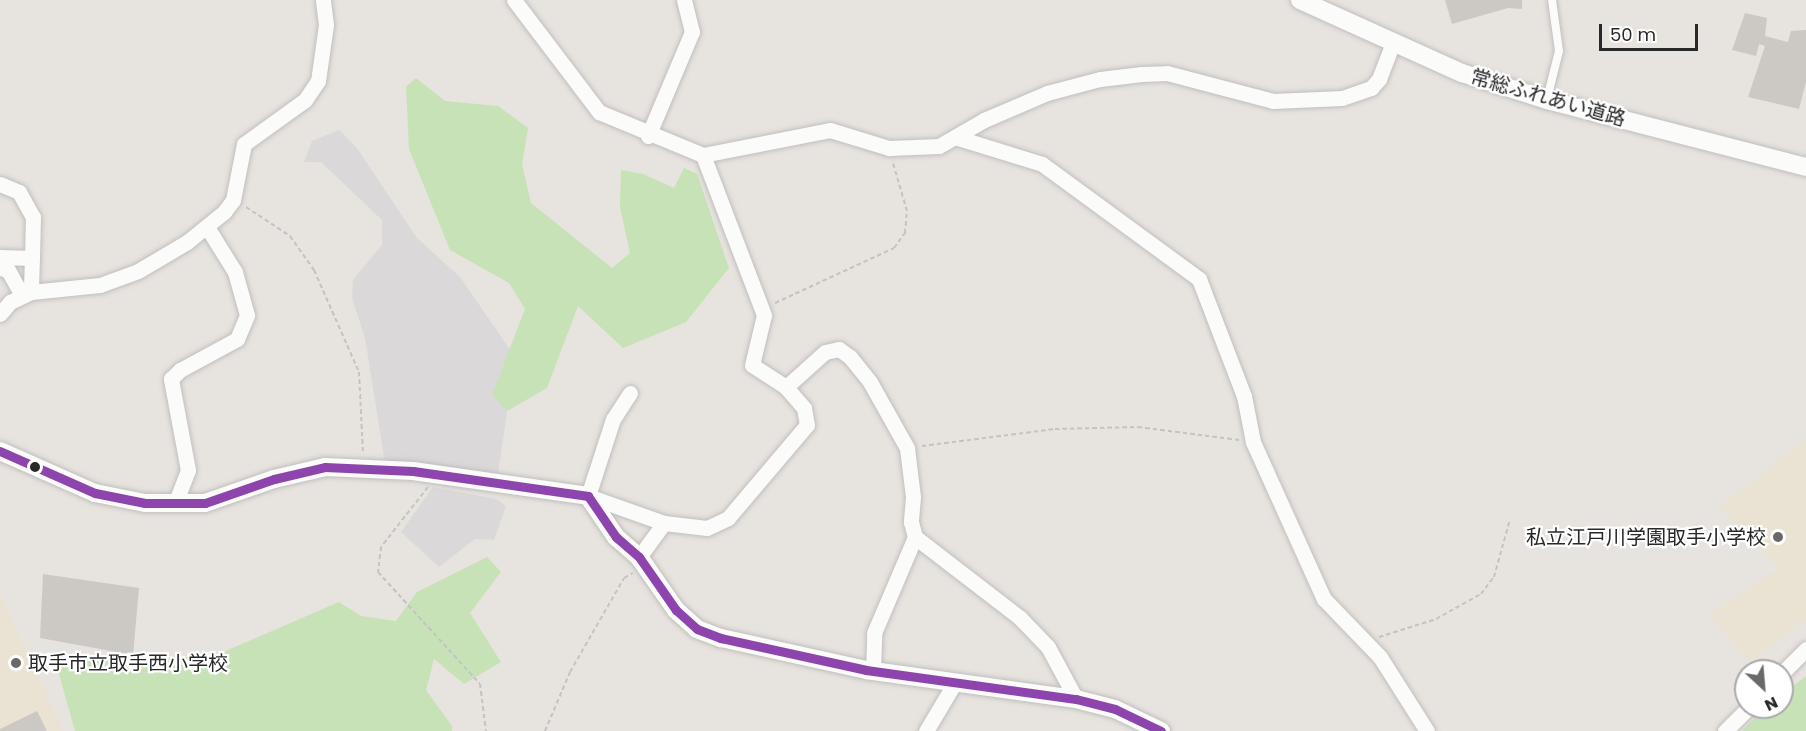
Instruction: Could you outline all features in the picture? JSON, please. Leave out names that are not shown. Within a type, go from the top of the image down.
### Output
[{"type":"street","points":[[0,314],[27,293],[118,279],[161,259],[207,227],[233,200],[244,144],[299,105],[318,81],[326,25],[323,0]]},
{"type":"street","points":[[514,0],[599,112],[648,136],[703,155],[830,130],[889,148],[939,146],[1047,93],[1100,79],[1142,74],[1167,73],[1273,101],[1358,96],[1379,79],[1392,45]]},
{"type":"street","points":[[648,136],[692,32],[684,0]]},
{"type":"street","name":"常総ふれあい道路","points":[[1300,0],[1392,45],[1547,100],[1806,167]]},
{"type":"street","points":[[955,137],[1042,164],[1199,279],[1244,396],[1253,442],[1324,599],[1386,667],[1427,731]]},
{"type":"street","points":[[0,451],[95,493],[145,503],[205,502],[298,472],[364,467],[546,487],[588,496],[664,523],[707,528],[728,518],[807,425],[804,408],[786,387],[752,365],[764,325],[762,309],[703,155]]},
{"type":"street","points":[[0,184],[19,192],[33,217],[32,258],[27,293]]},
{"type":"street","points":[[175,504],[188,470],[171,379],[180,370],[237,339],[247,315],[235,272],[207,227]]},
{"type":"street","points":[[0,257],[32,258]]},
{"type":"street","points":[[0,268],[8,270],[27,293]]},
{"type":"street","points":[[786,387],[825,352],[839,349],[870,382],[908,448],[913,497],[911,522],[915,537],[1020,618],[1048,646],[1077,699]]},
{"type":"street","points":[[588,496],[613,419],[630,393]]},
{"type":"street","points":[[588,496],[616,537],[641,562],[676,610],[697,628],[721,638],[873,671],[954,684],[1077,699],[1153,728]]},
{"type":"street","points":[[641,562],[664,523]]},
{"type":"street","points":[[873,671],[874,633],[915,537]]},
{"type":"street","points":[[1794,661],[1806,649]]},
{"type":"street","points":[[926,731],[954,684]]},
{"type":"street","points":[[1725,731],[1737,719]]},
{"type":"lane","points":[[1547,100],[1559,51],[1552,0]]},
{"type":"path","points":[[762,309],[894,248],[905,233],[907,211],[889,148]]},
{"type":"path","points":[[233,200],[290,236],[314,270],[359,372],[364,467]]},
{"type":"path","points":[[908,448],[1055,429],[1126,427],[1253,442]]},
{"type":"path","points":[[435,475],[381,547],[378,572],[480,684],[486,731]]},
{"type":"path","points":[[1364,641],[1436,619],[1481,594],[1494,577],[1510,519]]},
{"type":"path","points":[[545,731],[570,672],[624,578],[641,562]]},
{"type":"shaded area","points":[[339,130],[357,148],[417,238],[460,277],[515,357],[498,474],[386,469],[365,338],[352,298],[353,280],[382,245],[382,220],[321,162],[304,162],[312,141]]},
{"type":"shaded area","name":"私立江戸川学園取手小学校","points":[[1806,440],[1806,619],[1754,659],[1747,659],[1708,615],[1779,568],[1720,506]]},
{"type":"shaded area","points":[[433,487],[496,499],[506,506],[494,540],[475,539],[439,567],[401,532]]},
{"type":"shaded area","name":"取手市立取手西小学校","points":[[0,594],[63,731],[0,731]]},
{"type":"green space","points":[[416,78],[445,101],[498,106],[528,128],[522,164],[531,203],[612,268],[630,253],[620,207],[621,170],[643,174],[674,188],[684,168],[697,174],[729,268],[686,322],[623,348],[578,306],[547,388],[507,411],[492,395],[525,309],[509,283],[450,250],[409,149],[406,87]]},
{"type":"green space","points":[[487,557],[501,572],[470,613],[501,662],[464,684],[434,659],[426,690],[452,726],[452,731],[75,731],[59,674],[64,662],[214,656],[339,602],[361,616],[396,621],[417,592]]},
{"type":"green space","points":[[1806,676],[1806,731],[1742,731],[1754,719],[1794,719],[1794,685]]},
{"type":"building","points":[[1445,0],[1522,0],[1522,9],[1508,8],[1452,24]]},
{"type":"building","points":[[1745,13],[1767,18],[1765,36],[1788,42],[1791,31],[1806,30],[1806,82],[1799,109],[1748,97],[1765,46],[1759,44],[1756,56],[1732,50]]},
{"type":"building","points":[[43,574],[139,588],[133,655],[40,638]]},
{"type":"building","points":[[37,711],[47,731],[0,731],[0,729]]},
{"type":"transit line","points":[[0,451],[95,493],[145,503],[205,503],[274,479],[325,467],[413,471],[588,496],[616,537],[639,557],[676,610],[697,629],[721,638],[866,670],[1076,699],[1115,709],[1161,731]]},
{"type":"place","name":"私立江戸川学園取手小学校","points":[[1778,537]]},
{"type":"place","name":"取手市立取手西小学校","points":[[16,663]]}]
